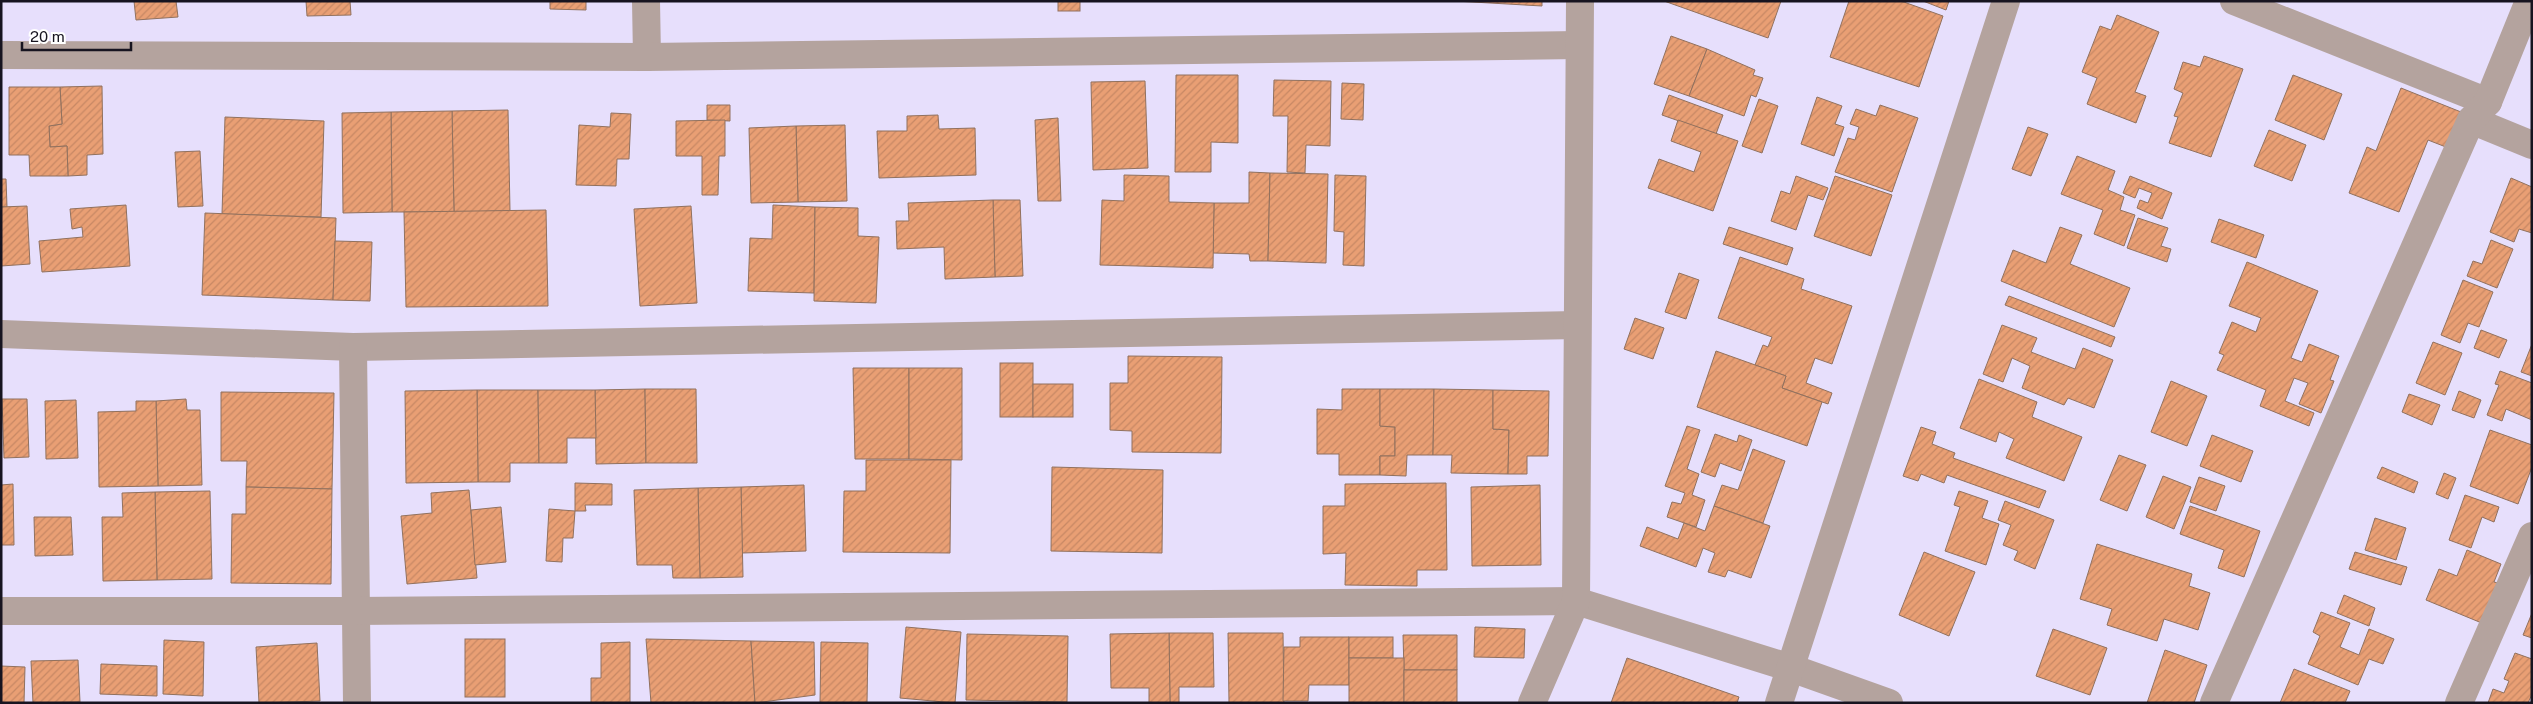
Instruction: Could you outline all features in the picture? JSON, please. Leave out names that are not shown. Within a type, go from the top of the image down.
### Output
[{"type":"street","points":[[646,1],[647,57]]},
{"type":"street","points":[[1532,703],[1576,602],[1578,45],[1580,1]]},
{"type":"street","points":[[1779,703],[2006,1]]},
{"type":"street","points":[[2234,1],[2479,111],[2532,145]]},
{"type":"street","points":[[2214,703],[2529,1]]},
{"type":"street","points":[[1,55],[647,57],[1578,45]]},
{"type":"street","points":[[1,334],[353,348],[1577,325]]},
{"type":"street","points":[[353,348],[356,703]]},
{"type":"street","points":[[2459,703],[2532,536]]},
{"type":"street","points":[[1,610],[355,611],[1576,602],[1791,668],[1889,703]]},
{"type":"building","points":[[134,1],[176,1],[178,17],[136,20]]},
{"type":"building","points":[[306,1],[350,1],[351,15],[307,16]]},
{"type":"building","points":[[550,1],[586,1],[586,10],[550,9]]},
{"type":"building","points":[[1058,1],[1080,1],[1080,11],[1058,11]]},
{"type":"building","points":[[1455,1],[1542,1],[1542,6]]},
{"type":"building","points":[[1664,1],[1781,1],[1768,38]]},
{"type":"building","points":[[1849,1],[1901,1],[1943,16],[1919,87],[1830,57]]},
{"type":"building","points":[[1923,1],[1949,1],[1946,10]]},
{"type":"building","points":[[2117,15],[2159,32],[2135,92],[2146,96],[2136,123],[2087,104],[2097,78],[2082,72],[2100,26],[2111,30]]},
{"type":"building","points":[[1671,36],[1707,49],[1689,96],[1654,84]]},
{"type":"building","points":[[1707,49],[1755,70],[1753,75],[1763,78],[1756,97],[1751,95],[1744,116],[1689,96]]},
{"type":"building","points":[[2204,56],[2243,69],[2211,157],[2169,143],[2178,117],[2174,116],[2183,93],[2174,89],[2183,62],[2200,67]]},
{"type":"building","points":[[1176,75],[1238,75],[1238,143],[1211,142],[1211,172],[1175,172]]},
{"type":"building","points":[[2293,75],[2342,94],[2324,140],[2275,120]]},
{"type":"building","points":[[1274,80],[1331,81],[1330,146],[1306,145],[1305,173],[1287,172],[1288,116],[1273,116]]},
{"type":"building","points":[[1145,81],[1148,168],[1093,170],[1091,82]]},
{"type":"building","points":[[1342,83],[1364,84],[1363,120],[1341,119]]},
{"type":"building","points":[[102,86],[103,154],[87,155],[87,175],[68,176],[67,146],[50,147],[49,126],[62,124],[60,87]]},
{"type":"building","points":[[9,87],[60,87],[62,124],[49,126],[50,147],[67,146],[68,176],[30,176],[29,155],[9,155]]},
{"type":"building","points":[[2401,88],[2466,114],[2451,149],[2428,140],[2399,212],[2349,193],[2367,147],[2376,151]]},
{"type":"building","points":[[1669,95],[1723,115],[1716,134],[1662,115]]},
{"type":"building","points":[[1817,97],[1842,106],[1835,124],[1844,127],[1834,156],[1801,144]]},
{"type":"building","points":[[1759,99],[1778,106],[1762,153],[1742,146]]},
{"type":"building","points":[[707,105],[730,105],[730,121],[707,120]]},
{"type":"building","points":[[1880,105],[1918,118],[1892,192],[1835,172],[1848,138],[1855,140],[1859,127],[1850,124],[1856,109],[1876,116]]},
{"type":"building","points":[[508,110],[510,211],[454,212],[452,111]]},
{"type":"building","points":[[452,111],[454,212],[392,212],[391,112]]},
{"type":"building","points":[[391,112],[392,212],[343,213],[342,113]]},
{"type":"building","points":[[611,113],[631,114],[629,159],[617,159],[616,186],[576,185],[579,125],[610,127]]},
{"type":"building","points":[[938,115],[939,129],[975,128],[976,175],[879,178],[877,131],[907,131],[907,116]]},
{"type":"building","points":[[225,117],[324,121],[321,217],[222,214]]},
{"type":"building","points":[[1058,118],[1061,201],[1038,201],[1035,120]]},
{"type":"building","points":[[725,120],[725,156],[719,156],[718,195],[702,195],[702,156],[676,156],[676,121]]},
{"type":"building","points":[[1678,120],[1738,141],[1713,211],[1648,188],[1659,159],[1694,172],[1701,152],[1671,141]]},
{"type":"building","points":[[845,125],[847,201],[798,202],[796,126]]},
{"type":"building","points":[[796,126],[798,202],[751,203],[749,128]]},
{"type":"building","points":[[2028,127],[2048,134],[2031,176],[2012,169]]},
{"type":"building","points":[[2269,130],[2306,145],[2292,181],[2254,166]]},
{"type":"building","points":[[200,151],[203,206],[178,207],[175,152]]},
{"type":"building","points":[[2077,156],[2115,171],[2108,190],[2124,197],[2120,210],[2135,215],[2124,246],[2094,234],[2103,210],[2061,194]]},
{"type":"building","points":[[1249,172],[1270,173],[1268,261],[1250,261],[1249,254],[1213,253],[1214,203],[1249,203]]},
{"type":"building","points":[[1270,173],[1328,174],[1326,263],[1268,261]]},
{"type":"building","points":[[1124,175],[1169,176],[1169,202],[1214,203],[1213,268],[1100,265],[1102,200],[1124,201]]},
{"type":"building","points":[[1335,175],[1366,176],[1364,266],[1343,265],[1344,232],[1334,231]]},
{"type":"building","points":[[1796,176],[1828,188],[1823,200],[1808,195],[1796,230],[1771,221],[1781,191],[1790,194]]},
{"type":"building","points":[[1835,176],[1892,195],[1871,256],[1814,236]]},
{"type":"building","points":[[2130,176],[2172,193],[2162,219],[2137,208],[2140,200],[2148,203],[2152,193],[2139,188],[2135,198],[2123,193]]},
{"type":"building","points":[[2511,178],[2532,187],[2532,233],[2519,229],[2514,242],[2490,232]]},
{"type":"building","points":[[1,179],[6,179],[7,207],[1,207]]},
{"type":"building","points":[[993,200],[1020,200],[1023,276],[995,277]]},
{"type":"building","points":[[993,200],[995,277],[945,279],[944,247],[897,249],[896,221],[909,221],[908,203]]},
{"type":"building","points":[[126,205],[130,266],[42,272],[39,241],[83,237],[82,227],[72,229],[70,209]]},
{"type":"building","points":[[773,205],[815,207],[814,293],[748,291],[750,238],[772,239]]},
{"type":"building","points":[[27,206],[30,264],[1,266],[1,207]]},
{"type":"building","points":[[691,206],[697,303],[640,306],[634,209]]},
{"type":"building","points":[[815,207],[858,208],[858,236],[879,237],[876,303],[814,301]]},
{"type":"building","points":[[546,210],[548,306],[406,307],[404,212]]},
{"type":"building","points":[[205,213],[336,218],[333,300],[202,295]]},
{"type":"building","points":[[2138,218],[2168,228],[2161,246],[2171,249],[2167,262],[2127,248]]},
{"type":"building","points":[[2219,219],[2264,235],[2256,258],[2211,242]]},
{"type":"building","points":[[1729,227],[1793,248],[1787,265],[1723,244]]},
{"type":"building","points":[[2060,227],[2082,235],[2070,264],[2130,288],[2114,327],[2001,281],[2013,250],[2046,263]]},
{"type":"building","points":[[2491,240],[2513,249],[2497,288],[2467,276],[2473,261],[2482,264]]},
{"type":"building","points":[[335,241],[372,242],[370,301],[333,300]]},
{"type":"building","points":[[1740,257],[1804,279],[1801,289],[1852,306],[1832,364],[1815,358],[1806,383],[1832,393],[1828,404],[1782,388],[1786,376],[1755,365],[1763,345],[1768,347],[1772,337],[1718,318]]},
{"type":"building","points":[[2247,262],[2318,291],[2291,358],[2302,362],[2309,344],[2339,356],[2330,380],[2334,381],[2321,413],[2299,404],[2308,383],[2294,378],[2285,401],[2314,413],[2309,426],[2260,406],[2266,390],[2217,370],[2224,355],[2219,353],[2232,322],[2256,332],[2261,318],[2229,306]]},
{"type":"building","points":[[1679,273],[1699,280],[1686,319],[1665,312]]},
{"type":"building","points":[[2463,280],[2493,292],[2479,327],[2468,323],[2460,343],[2441,335]]},
{"type":"building","points":[[2009,296],[2115,337],[2111,347],[2005,305]]},
{"type":"building","points":[[1635,318],[1664,328],[1653,359],[1624,349]]},
{"type":"building","points":[[2002,325],[2037,338],[2031,352],[2075,369],[2083,348],[2113,360],[2094,408],[2068,398],[2064,405],[2022,388],[2030,366],[2012,358],[2003,382],[1983,374]]},
{"type":"building","points":[[2481,330],[2507,340],[2499,358],[2474,348]]},
{"type":"building","points":[[2433,342],[2462,353],[2445,395],[2416,383]]},
{"type":"building","points":[[2532,344],[2532,376],[2521,372]]},
{"type":"building","points":[[1716,351],[1786,376],[1782,388],[1822,402],[1807,446],[1697,407]]},
{"type":"building","points":[[1128,356],[1222,357],[1221,453],[1132,452],[1132,431],[1110,430],[1110,383],[1128,383]]},
{"type":"building","points":[[1000,363],[1033,363],[1033,417],[1000,417]]},
{"type":"building","points":[[853,368],[909,368],[909,459],[855,459]]},
{"type":"building","points":[[909,368],[962,368],[962,460],[909,459]]},
{"type":"building","points":[[2500,371],[2532,383],[2532,420],[2506,409],[2502,421],[2487,415],[2499,385],[2495,384]]},
{"type":"building","points":[[1979,379],[2037,402],[2032,417],[2082,437],[2064,481],[2006,458],[2014,439],[1999,432],[1996,442],[1960,428]]},
{"type":"building","points":[[2171,381],[2207,396],[2187,446],[2151,432]]},
{"type":"building","points":[[1033,384],[1073,384],[1073,417],[1033,417]]},
{"type":"building","points":[[645,389],[646,463],[596,464],[595,390]]},
{"type":"building","points":[[645,389],[696,389],[697,463],[646,463]]},
{"type":"building","points":[[1342,389],[1380,389],[1380,426],[1395,427],[1395,456],[1380,456],[1380,475],[1339,475],[1339,454],[1317,454],[1317,409],[1342,410]]},
{"type":"building","points":[[1380,389],[1434,389],[1433,455],[1407,455],[1406,476],[1380,475],[1380,456],[1395,456],[1395,427],[1380,426]]},
{"type":"building","points":[[1434,389],[1493,390],[1493,429],[1509,430],[1508,474],[1451,473],[1452,455],[1433,455]]},
{"type":"building","points":[[477,390],[538,390],[539,463],[510,463],[510,482],[478,482]]},
{"type":"building","points":[[477,390],[478,482],[406,483],[405,391]]},
{"type":"building","points":[[538,390],[595,390],[596,438],[567,438],[567,463],[539,463]]},
{"type":"building","points":[[1493,390],[1549,391],[1548,456],[1527,456],[1527,474],[1508,474],[1509,430],[1493,429]]},
{"type":"building","points":[[2459,391],[2481,400],[2474,418],[2452,410]]},
{"type":"building","points":[[221,392],[334,393],[332,489],[246,487],[247,461],[221,461]]},
{"type":"building","points":[[2409,394],[2440,405],[2432,425],[2402,412]]},
{"type":"building","points":[[2,399],[27,399],[29,457],[4,458]]},
{"type":"building","points":[[186,399],[187,410],[200,410],[202,485],[158,486],[156,401]]},
{"type":"building","points":[[76,400],[78,458],[46,459],[45,401]]},
{"type":"building","points":[[136,401],[156,401],[158,486],[99,487],[98,412],[136,411]]},
{"type":"building","points":[[1687,426],[1700,430],[1687,469],[1699,474],[1692,495],[1705,500],[1696,527],[1667,517],[1672,502],[1681,504],[1685,493],[1665,486]]},
{"type":"building","points":[[1921,427],[1936,432],[1932,444],[1955,453],[1953,458],[2046,491],[2039,508],[1947,475],[1944,483],[1921,474],[1918,481],[1903,476]]},
{"type":"building","points":[[2490,430],[2532,445],[2532,467],[2518,504],[2470,486]]},
{"type":"building","points":[[1715,434],[1737,442],[1739,435],[1752,440],[1741,471],[1720,463],[1715,477],[1701,472]]},
{"type":"building","points":[[2212,435],[2253,451],[2241,482],[2200,466]]},
{"type":"building","points":[[1753,449],[1785,461],[1763,523],[1714,506],[1722,485],[1738,490]]},
{"type":"building","points":[[2119,455],[2146,465],[2127,511],[2100,500]]},
{"type":"building","points":[[866,460],[951,460],[950,553],[843,552],[844,491],[866,491]]},
{"type":"building","points":[[1052,467],[1163,470],[1162,553],[1051,551]]},
{"type":"building","points":[[2382,467],[2418,482],[2414,493],[2377,478]]},
{"type":"building","points":[[2444,473],[2456,478],[2448,499],[2436,494]]},
{"type":"building","points":[[2163,476],[2191,487],[2174,529],[2146,517]]},
{"type":"building","points":[[2199,477],[2225,486],[2216,511],[2190,502]]},
{"type":"building","points":[[575,483],[612,484],[612,505],[585,505],[586,511],[575,511]]},
{"type":"building","points":[[1446,483],[1447,570],[1417,570],[1417,586],[1345,585],[1346,553],[1323,554],[1323,506],[1345,506],[1345,484]]},
{"type":"building","points":[[13,484],[14,545],[1,545],[1,485]]},
{"type":"building","points":[[804,485],[806,551],[742,553],[741,487]]},
{"type":"building","points":[[1540,485],[1541,565],[1472,566],[1471,487]]},
{"type":"building","points":[[246,487],[332,489],[331,584],[231,583],[232,514],[246,514]]},
{"type":"building","points":[[741,487],[743,577],[700,578],[698,488]]},
{"type":"building","points":[[698,488],[700,578],[673,578],[672,565],[637,565],[634,490]]},
{"type":"building","points":[[469,490],[477,578],[407,584],[401,516],[432,513],[431,493]]},
{"type":"building","points":[[210,491],[212,579],[157,580],[155,492]]},
{"type":"building","points":[[1959,491],[1988,501],[1982,518],[1999,524],[1986,565],[1945,551],[1960,507],[1954,505]]},
{"type":"building","points":[[155,492],[157,580],[103,581],[102,517],[123,517],[122,493]]},
{"type":"building","points":[[2465,495],[2499,507],[2494,522],[2482,517],[2471,548],[2449,540]]},
{"type":"building","points":[[2005,501],[2054,520],[2035,569],[2014,560],[2018,551],[2003,545],[2011,525],[1998,520]]},
{"type":"building","points":[[1714,506],[1770,526],[1751,578],[1728,570],[1725,577],[1708,572],[1715,553],[1703,548],[1696,567],[1640,546],[1647,527],[1678,539],[1684,523],[1705,531]]},
{"type":"building","points":[[2190,506],[2260,531],[2244,577],[2218,568],[2224,550],[2180,534]]},
{"type":"building","points":[[501,507],[506,562],[475,565],[471,510]]},
{"type":"building","points":[[549,509],[575,511],[573,538],[563,538],[562,562],[546,561]]},
{"type":"building","points":[[34,517],[71,517],[73,555],[35,556]]},
{"type":"building","points":[[2375,518],[2406,528],[2396,560],[2365,550]]},
{"type":"building","points":[[2097,544],[2192,574],[2189,586],[2210,593],[2198,630],[2164,619],[2157,641],[2107,625],[2112,609],[2080,599]]},
{"type":"building","points":[[2467,550],[2501,564],[2494,582],[2505,585],[2489,626],[2426,600],[2439,569],[2457,576]]},
{"type":"building","points":[[1924,552],[1975,572],[1949,636],[1899,615]]},
{"type":"building","points":[[2355,552],[2407,567],[2401,585],[2349,569]]},
{"type":"building","points":[[2344,595],[2375,608],[2369,626],[2337,613]]},
{"type":"building","points":[[2321,612],[2350,623],[2340,647],[2359,655],[2369,629],[2394,639],[2383,664],[2369,659],[2358,685],[2308,664],[2320,636],[2313,632]]},
{"type":"building","points":[[2532,613],[2532,638],[2523,635]]},
{"type":"building","points":[[906,627],[961,632],[955,703],[900,698]]},
{"type":"building","points":[[1475,627],[1525,629],[1524,658],[1474,657]]},
{"type":"building","points":[[2053,629],[2107,648],[2090,695],[2036,676]]},
{"type":"building","points":[[1169,633],[1213,633],[1214,687],[1179,687],[1179,703],[1170,703]]},
{"type":"building","points":[[1169,633],[1170,703],[1149,703],[1149,688],[1111,688],[1110,634]]},
{"type":"building","points":[[1228,633],[1283,633],[1284,703],[1229,703]]},
{"type":"building","points":[[967,634],[1068,636],[1067,702],[966,700]]},
{"type":"building","points":[[1403,635],[1457,635],[1457,670],[1404,670]]},
{"type":"building","points":[[1300,637],[1349,637],[1349,685],[1309,685],[1308,701],[1283,701],[1284,647],[1300,647]]},
{"type":"building","points":[[1349,637],[1393,637],[1393,658],[1349,658]]},
{"type":"building","points":[[465,639],[505,639],[505,697],[465,697]]},
{"type":"building","points":[[646,639],[751,641],[755,703],[651,703]]},
{"type":"building","points":[[164,640],[204,642],[203,696],[163,694]]},
{"type":"building","points":[[751,641],[814,642],[815,695],[755,703]]},
{"type":"building","points":[[630,642],[630,703],[591,703],[591,678],[601,678],[601,643]]},
{"type":"building","points":[[821,642],[868,643],[867,703],[820,703]]},
{"type":"building","points":[[317,643],[320,701],[259,703],[256,647]]},
{"type":"building","points":[[2165,650],[2207,665],[2194,703],[2147,703]]},
{"type":"building","points":[[2515,653],[2532,659],[2532,694],[2528,703],[2488,703],[2493,689],[2504,693],[2509,681],[2504,679]]},
{"type":"building","points":[[1349,658],[1404,658],[1404,703],[1349,703]]},
{"type":"building","points":[[1627,658],[1739,697],[1737,703],[1611,703]]},
{"type":"building","points":[[78,660],[80,702],[33,703],[31,661]]},
{"type":"building","points":[[101,664],[157,666],[157,696],[100,694]]},
{"type":"building","points":[[1,666],[25,667],[24,703],[1,703]]},
{"type":"building","points":[[2294,669],[2350,691],[2345,703],[2280,703]]},
{"type":"building","points":[[1404,670],[1457,670],[1457,703],[1404,703]]}]
